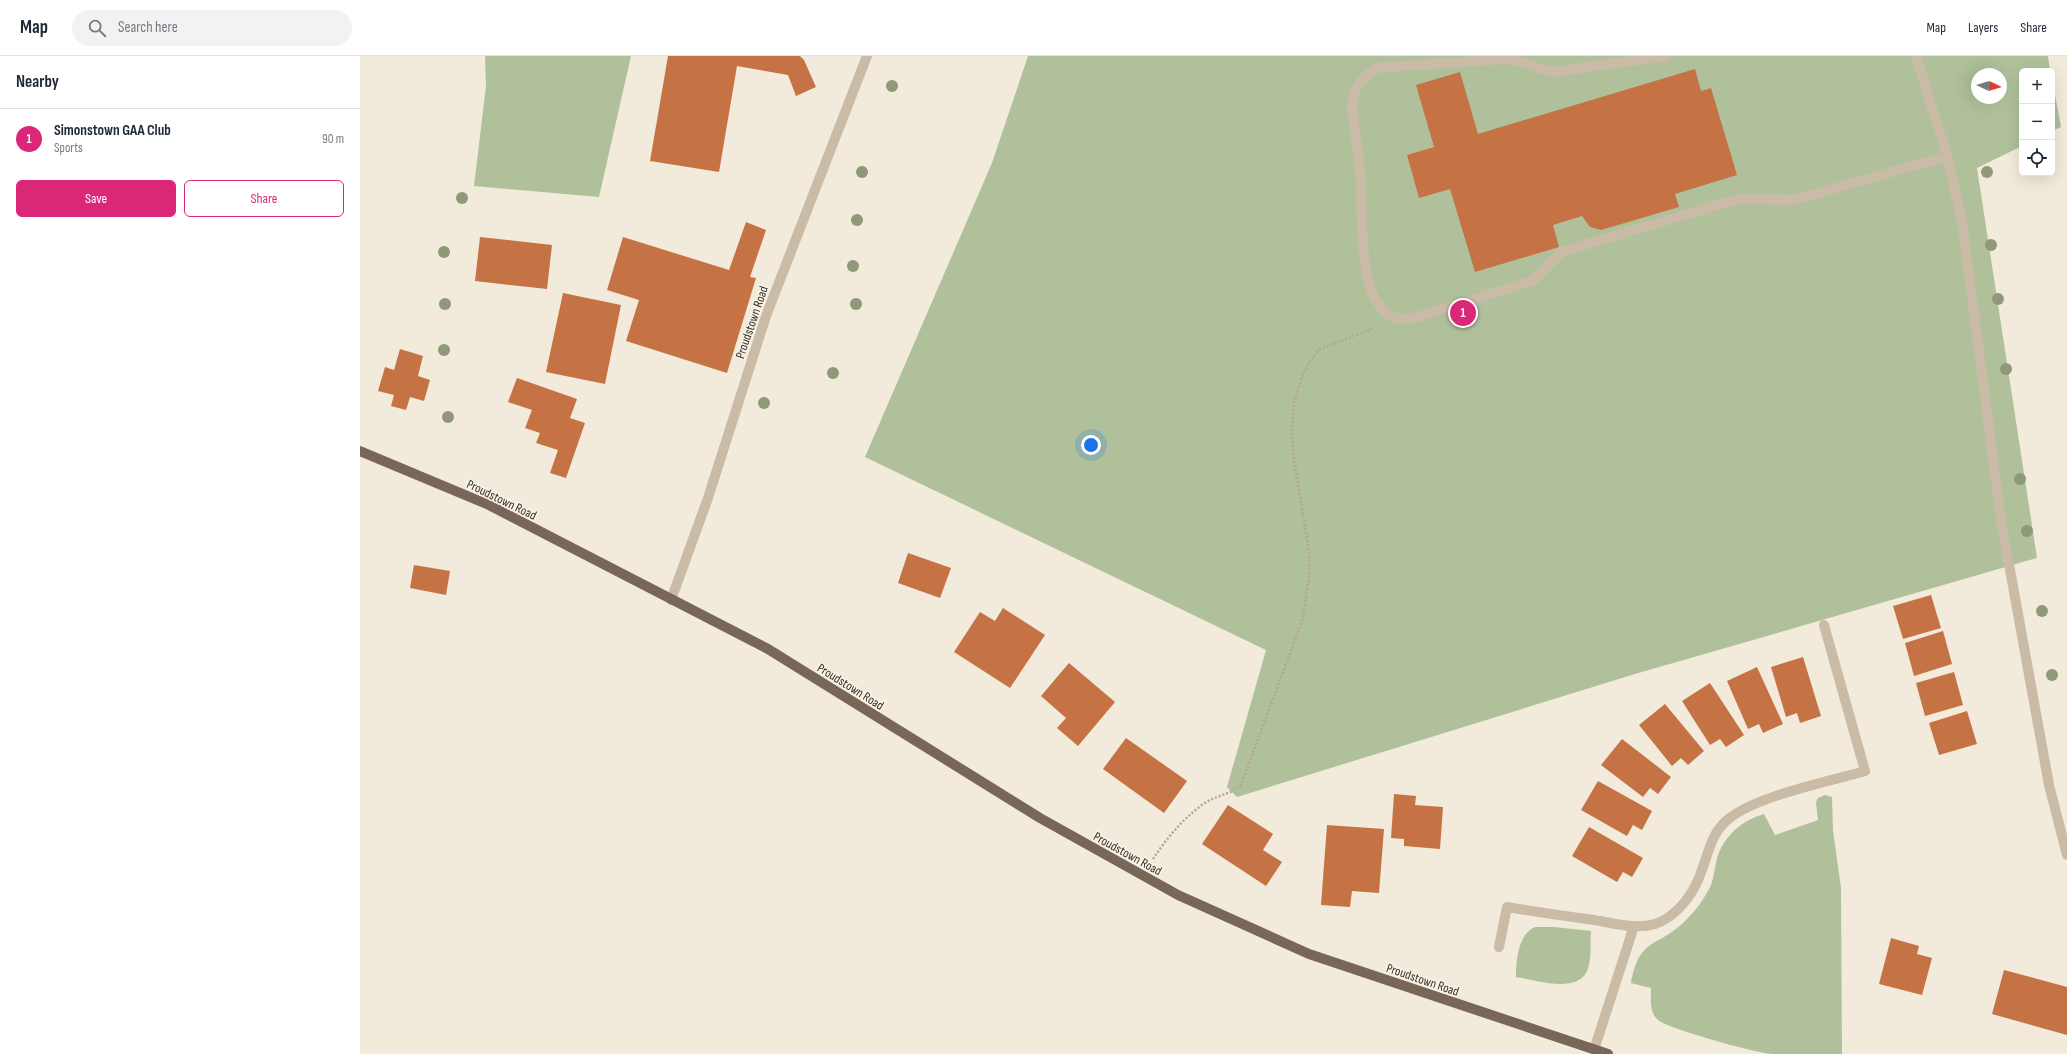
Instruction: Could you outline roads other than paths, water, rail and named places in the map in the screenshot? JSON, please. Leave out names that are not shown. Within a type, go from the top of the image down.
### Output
[{"type":"main road","name":"Proudstown Road","points":[[360,451],[489,505],[768,649],[1040,818],[1178,895],[1309,954],[1608,1054]]},
{"type":"street","name":"Proudstown Road","points":[[672,600],[708,498],[766,316],[867,56]]},
{"type":"street","points":[[1666,56],[1554,72],[1543,70],[1516,60],[1504,59],[1376,68],[1365,76],[1357,86],[1352,97],[1360,180],[1364,268],[1372,293],[1390,315],[1399,320],[1417,318],[1532,281],[1541,274],[1564,250],[1734,200],[1794,200],[1946,156]]},
{"type":"street","points":[[1916,56],[1946,156],[1962,221],[2001,520],[2049,785],[2067,855]]},
{"type":"street","points":[[1499,947],[1507,907],[1634,926],[1654,924],[1665,919],[1690,895],[1699,880],[1714,835],[1726,821],[1744,808],[1775,797],[1865,771],[1824,625]]},
{"type":"street","points":[[1594,1050],[1634,926]]},
{"type":"place","name":"Simonstown GAA Club","points":[[1463,313]]}]
